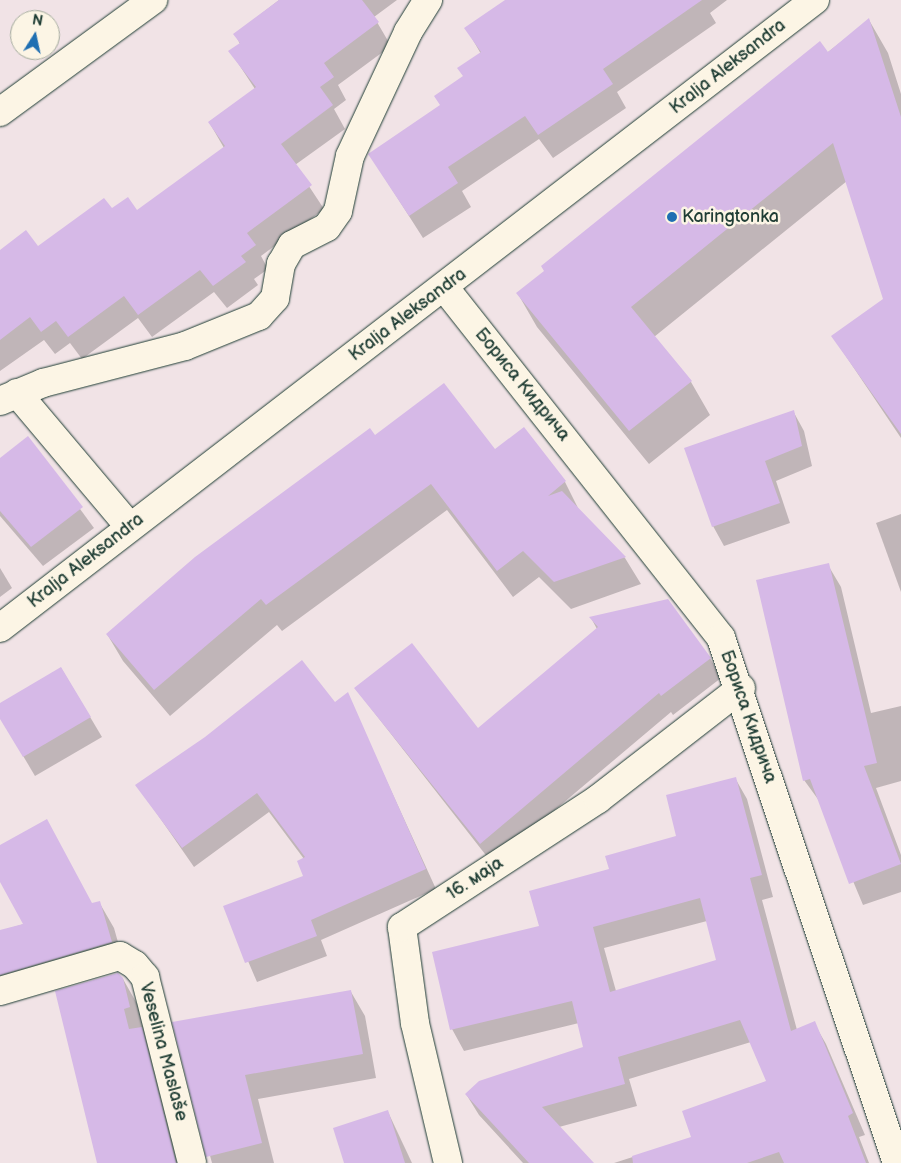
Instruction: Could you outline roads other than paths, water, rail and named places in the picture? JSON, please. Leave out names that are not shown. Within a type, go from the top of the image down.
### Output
[{"type":"street","points":[[0,112],[153,0]]},
{"type":"street","points":[[130,527],[9,397],[185,346],[259,316],[275,298],[281,264],[292,245],[327,227],[338,211],[350,156],[408,32],[428,0]]},
{"type":"street","name":"Kralja Aleksandra","points":[[0,628],[815,0]]},
{"type":"street","name":"Бориса Kидрича","points":[[444,287],[691,596],[721,638],[741,688],[844,1014],[897,1163]]},
{"type":"street","name":"16. маја","points":[[448,1163],[415,1023],[402,927],[598,799],[741,688]]},
{"type":"street","name":"Veselina Maslaše","points":[[0,991],[120,956],[135,965],[145,977],[192,1163]]},
{"type":"place","name":"Karingtonka","points":[[672,217]]}]
